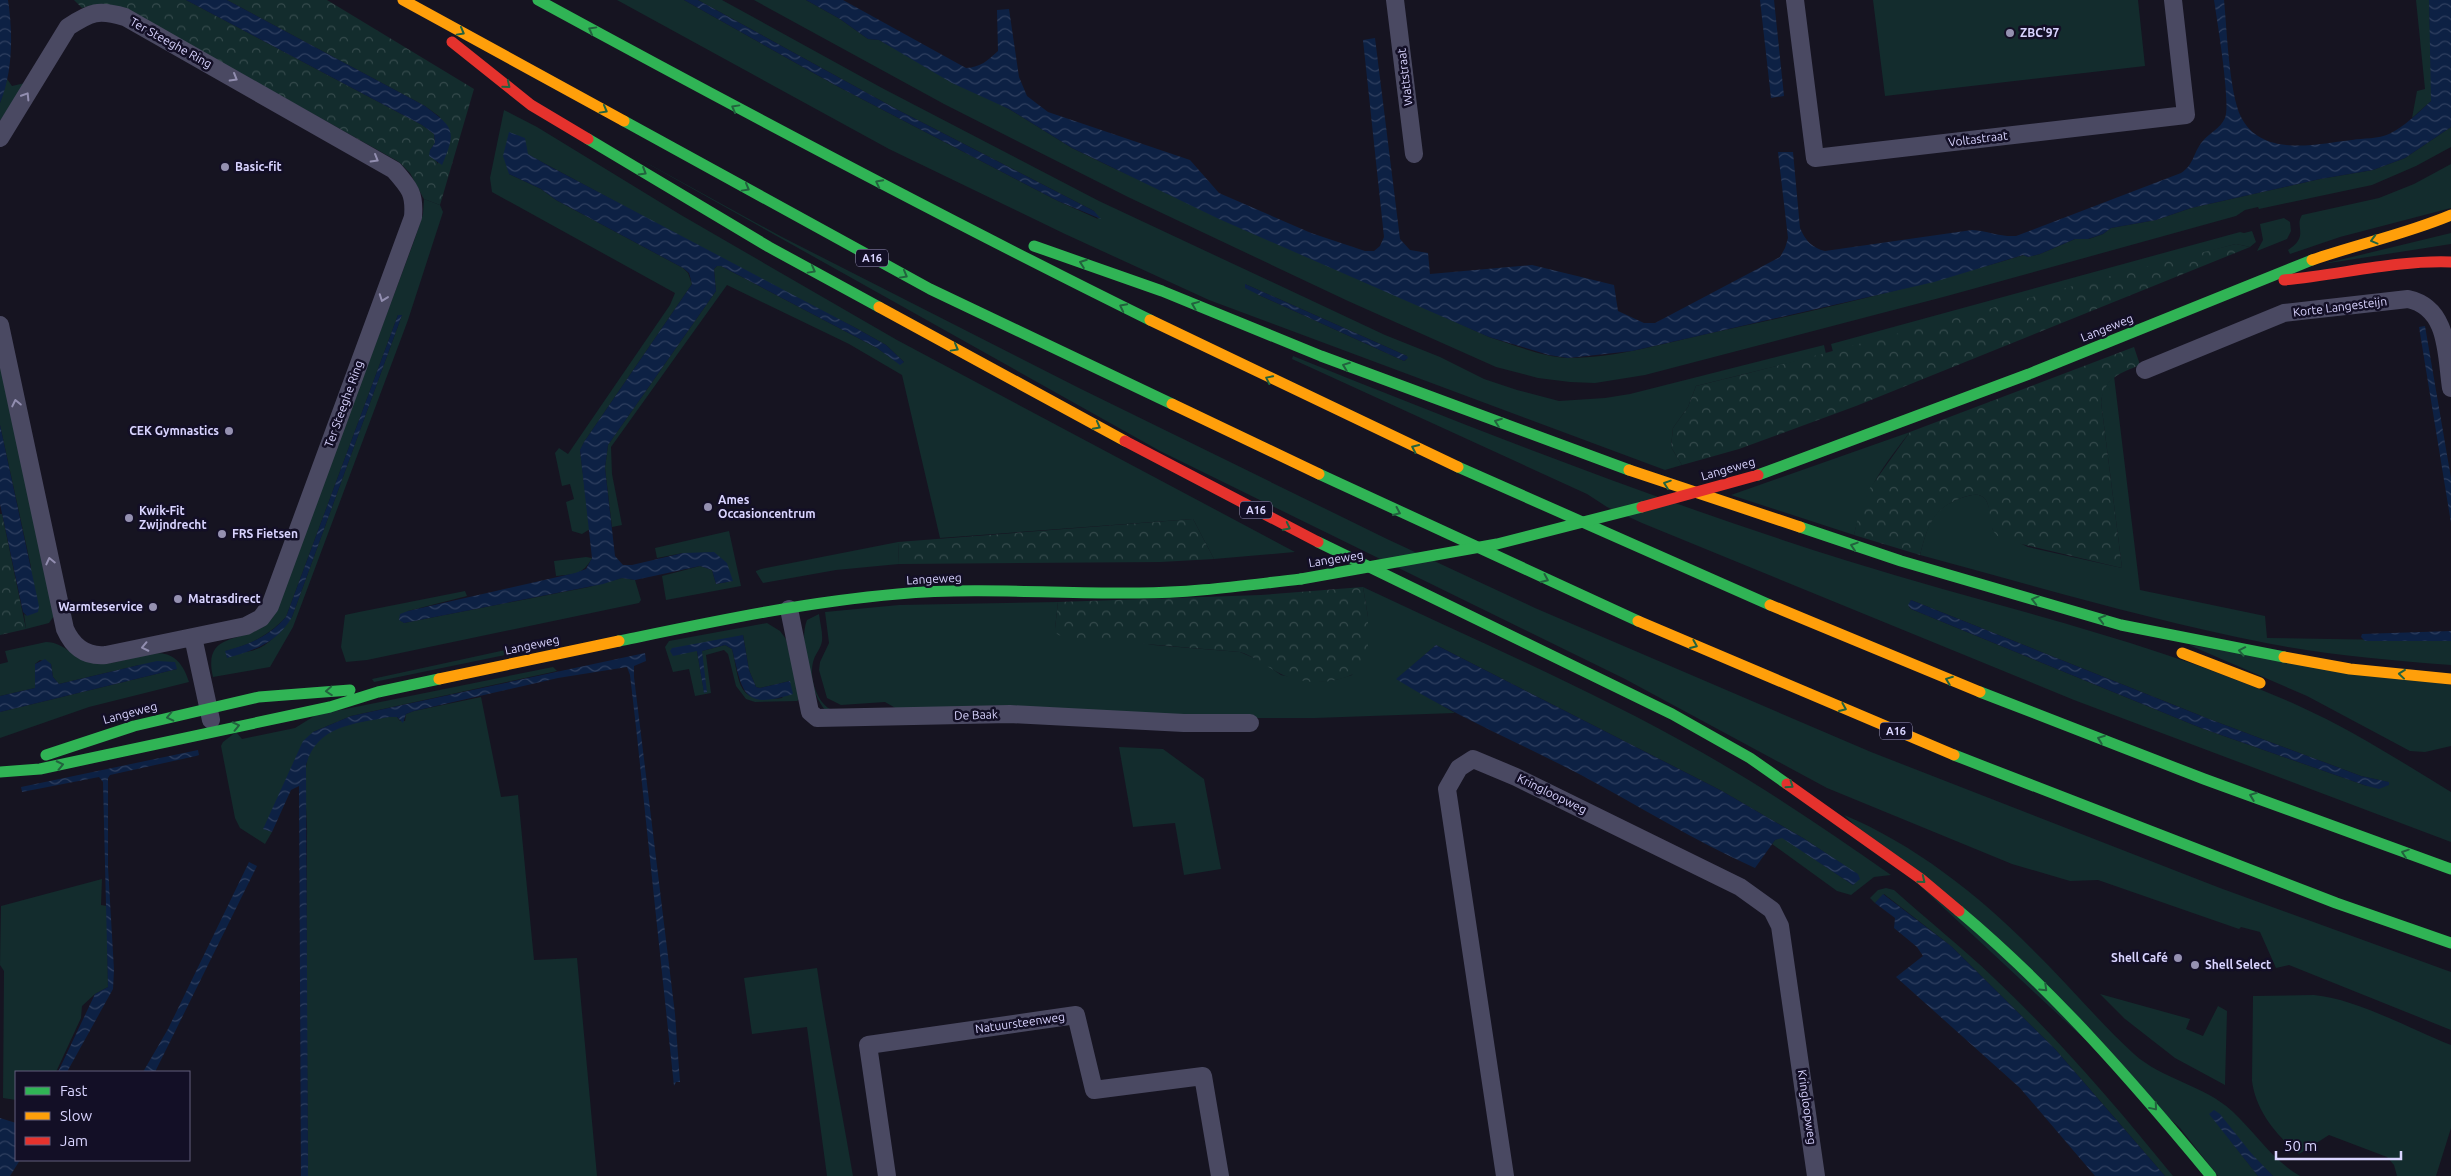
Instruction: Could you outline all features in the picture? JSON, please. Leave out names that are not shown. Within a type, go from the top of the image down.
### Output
[{"type":"main road","name":"A16","points":[[402,0],[930,289],[1392,509],[1629,617],[1965,760],[2336,903],[2451,943]]},
{"type":"main road","name":"A16","points":[[402,0],[531,105],[770,246],[1230,497],[1308,537],[1672,714],[1750,758],[1853,829],[1921,879],[2000,945],[2066,1009],[2138,1088],[2211,1176]]},
{"type":"main road","points":[[538,0],[753,118],[922,206],[1373,429],[1656,557],[1889,656],[2084,733],[2367,840],[2451,869]]},
{"type":"main road","points":[[922,206],[1162,291],[1405,388],[1663,482],[1900,562],[2121,624],[2277,657],[2350,669],[2451,679]]},
{"type":"main road","name":"Langeweg","points":[[6,771],[40,769],[330,707],[378,692],[679,628],[789,608],[929,592],[1140,593],[1198,591],[1301,579],[1431,557],[1523,538],[1628,512],[1758,474],[2029,374],[2261,282],[2306,262],[2354,245],[2421,228],[2451,215]]},
{"type":"main road","name":"Langeweg","points":[[2421,228],[2438,230],[2451,227]]},
{"type":"main road","name":"Langeweg","points":[[2422,261],[2440,252],[2451,250]]},
{"type":"main road","name":"Langeweg","points":[[2261,282],[2327,276],[2422,261],[2451,262]]},
{"type":"main road","points":[[2121,624],[2170,648],[2260,683]]},
{"type":"main road","name":"Langeweg","points":[[6,771],[98,736],[208,708],[272,695],[356,689],[378,692]]},
{"type":"street","name":"Wattstraat","points":[[1395,0],[1414,154]]},
{"type":"street","name":"Voltastraat","points":[[1795,0],[1815,158],[2186,115],[2173,0]]},
{"type":"street","name":"Ter Steeghe Ring","points":[[0,138],[68,28],[84,16],[97,12],[108,12],[125,17],[394,170],[408,186],[414,200],[413,217],[270,606],[261,618],[246,626],[96,656],[76,647],[68,636],[59,602],[0,325]]},
{"type":"street","name":"Korte Langesteijn","points":[[2145,370],[2284,313],[2408,299],[2424,304],[2431,309],[2438,322],[2451,388]]},
{"type":"street","name":"De Baak","points":[[789,608],[810,712],[817,718],[1010,714],[1184,723],[1250,723]]},
{"type":"street","points":[[193,637],[213,731]]},
{"type":"street","name":"Kringloopweg","points":[[1504,1176],[1447,789],[1459,768],[1473,759],[1516,777],[1740,887],[1772,910],[1780,926],[1816,1176]]},
{"type":"street","name":"Natuursteenweg","points":[[887,1176],[868,1045],[1076,1015],[1094,1090],[1204,1076],[1220,1176]]},
{"type":"green space","points":[[74,0],[186,0],[422,125],[434,134],[435,143],[430,150],[438,164],[440,117],[425,106],[227,0],[327,0],[474,89],[440,205],[424,199],[410,173],[399,162],[128,10],[105,5],[82,8]]},
{"type":"green space","points":[[617,0],[684,0],[835,85],[1058,201],[1098,219],[1094,211],[898,110],[698,0],[722,0],[882,88],[1099,201],[1385,335],[1440,357],[1484,379],[1517,390],[1559,401],[1605,398],[1630,394],[1824,345],[1826,354],[1696,386],[1688,407],[1673,428],[1671,447],[1682,465],[1665,470],[1209,300],[1065,234],[889,149]],"holes":[[[1245,284],[1407,356],[1404,361],[1259,295]]]},
{"type":"green space","points":[[754,0],[806,0],[840,19],[868,39],[879,40],[1009,109],[1072,148],[1109,166],[1489,337],[1539,353],[1569,358],[1605,356],[1829,307],[1907,288],[2024,255],[2028,257],[2040,254],[2075,239],[2089,239],[2103,234],[2111,228],[2156,220],[2191,208],[2320,179],[2373,170],[2405,158],[2451,127],[2451,147],[2416,166],[2372,185],[2259,209],[2258,207],[2245,210],[2236,216],[1947,296],[1645,375],[1595,383],[1570,382],[1538,378],[1496,367],[1348,301],[1128,197],[944,104]]},
{"type":"green space","name":"ZBC'97","points":[[1873,0],[2138,0],[2145,66],[1885,96]]},
{"type":"green space","points":[[2416,0],[2429,0],[2432,95],[2431,101],[2412,118],[2417,91],[2425,89]]},
{"type":"green space","points":[[7,79],[12,86],[25,83],[0,121],[0,103]]},
{"type":"green space","points":[[504,110],[537,127],[681,215],[897,340],[1295,552],[1214,559],[1193,519],[940,538],[902,375],[849,344],[727,285],[611,447],[612,474],[622,525],[612,527],[605,468],[608,445],[716,291],[714,269],[717,266],[721,266],[877,348],[900,364],[904,362],[886,345],[854,327],[784,292],[527,154],[509,174],[541,189],[556,200],[683,268],[688,273],[692,284],[584,442],[580,451],[590,529],[582,534],[572,531],[566,502],[574,499],[570,484],[562,486],[555,453],[559,448],[568,454],[670,305],[675,293],[492,192],[490,178]]},
{"type":"green space","points":[[627,152],[782,237],[1079,388],[1387,539],[1535,608],[1871,752],[2220,888],[2451,972],[2451,1030],[2289,965],[2276,968],[2260,932],[2241,927],[2239,929],[2098,880],[2070,881],[2012,864],[1827,788],[1625,679],[1160,451]]},
{"type":"green space","points":[[2451,164],[2451,208],[2340,237],[2290,254],[2288,250],[2295,245],[2300,236],[2300,219],[2302,215],[2379,198],[2414,184]]},
{"type":"green space","points":[[424,199],[440,205],[443,212],[408,320],[293,627],[270,667],[213,677],[211,661],[214,650],[230,639],[253,632],[264,626],[273,617],[423,214]],"holes":[[[398,315],[402,315],[292,617],[271,640],[257,649],[248,652],[226,651],[259,638],[286,617]]]},
{"type":"green space","points":[[2284,218],[2290,222],[2291,231],[2287,239],[2257,251],[2263,240],[2260,224]]},
{"type":"green space","points":[[2252,231],[2256,242],[2250,247],[2236,244],[1833,352],[1831,344],[2240,232]]},
{"type":"green space","points":[[2451,233],[2451,244],[2323,264]]},
{"type":"green space","points":[[2236,244],[2250,247],[1856,406],[1739,449],[1682,465],[1671,447],[1673,428],[1688,407],[1696,386]]},
{"type":"green space","points":[[2134,347],[2140,365],[2114,378],[2106,387],[2101,402],[2122,568],[2000,539],[1994,532],[1986,500],[1976,495],[1966,496],[1954,501],[1945,506],[1933,518],[1920,555],[1854,535],[1859,513],[1870,488],[1910,432]]},
{"type":"green space","points":[[1293,356],[1499,438],[1638,490],[1778,538],[1848,561],[2133,644],[2244,683],[2338,725],[2451,792],[2451,842],[2074,700],[1642,523],[1607,507],[1587,494],[1292,359]],"holes":[[[1911,600],[2209,719],[2361,776],[2388,782],[2367,786],[2201,728],[1911,609],[1909,607]]]},
{"type":"green space","points":[[0,364],[54,616],[49,623],[26,629],[24,614],[27,616],[31,567],[0,425]]},
{"type":"green space","points":[[2114,376],[2140,590],[2265,616],[2267,638],[2451,641],[2451,665],[2335,654],[2266,643],[2136,613],[1920,555],[1929,526],[1938,512],[1953,501],[1966,496],[1976,495],[1983,497],[1988,503],[1993,530],[2028,547],[2122,568],[2101,402],[2103,389]]},
{"type":"green space","points":[[1910,432],[1891,456],[1869,492],[1854,535],[1731,495]]},
{"type":"green space","points":[[0,514],[2,514],[26,629],[0,635]]},
{"type":"green space","points":[[1193,519],[1214,559],[1160,562],[899,564],[898,542]]},
{"type":"green space","points":[[729,531],[741,586],[666,600],[662,576],[700,566],[712,570],[716,584],[732,581],[683,553],[657,558],[655,548]]},
{"type":"green space","points":[[898,542],[899,564],[836,570],[763,583],[756,572],[761,569]]},
{"type":"green space","points":[[592,558],[589,564],[581,571],[556,576],[554,561]]},
{"type":"green space","points":[[622,578],[635,580],[641,600],[639,603],[367,660],[346,662],[341,647],[345,615],[465,591],[467,596],[408,611],[399,619],[404,623],[589,587]]},
{"type":"green space","points":[[1363,587],[1578,687],[1662,730],[1775,797],[1891,875],[1874,877],[1851,895],[1837,891],[1772,844],[1775,840],[1782,837],[1853,885],[1857,874],[1803,838],[1722,791],[1436,645],[1397,679],[1455,713],[1315,718],[1217,718],[899,710],[885,702],[841,705],[827,698],[819,670],[820,662],[829,643],[825,612],[899,605],[1058,602],[1055,629],[1154,645],[1240,652],[1261,661],[1281,675],[1317,682],[1335,680],[1352,675],[1368,617]]},
{"type":"green space","points":[[1363,587],[1368,617],[1368,662],[1360,670],[1350,675],[1327,682],[1303,681],[1291,678],[1240,652],[1063,637],[1057,634],[1055,629],[1058,602],[1261,595]]},
{"type":"green space","points":[[819,614],[822,641],[812,665],[812,673],[818,695],[826,706],[832,710],[827,712],[821,705],[811,682],[805,654],[804,641],[807,620]]},
{"type":"green space","points":[[767,623],[780,631],[786,639],[800,698],[797,701],[755,702],[746,699],[736,686],[728,654],[724,650],[706,655],[711,693],[695,696],[689,669],[673,672],[665,647],[669,641]],"holes":[[[743,635],[749,670],[756,687],[760,688],[790,681],[782,698],[767,699],[748,695],[740,683],[732,649],[725,645],[702,651],[704,692],[697,651]]]},
{"type":"green space","points":[[552,640],[553,645],[374,682],[372,679]]},
{"type":"green space","points":[[46,642],[59,645],[82,659],[94,663],[122,661],[161,653],[172,657],[182,666],[189,682],[89,707],[0,738],[0,712],[177,669],[139,665],[59,684],[53,677],[51,664],[40,660],[35,664],[35,688],[0,696],[0,664],[8,662],[5,651]]},
{"type":"green space","points":[[2189,645],[2451,685],[2451,746],[2425,752],[2410,751],[2307,696]]},
{"type":"green space","points":[[553,667],[557,671],[351,716],[313,732],[270,832],[272,832],[265,844],[240,828],[235,818],[221,746],[223,742],[236,732],[242,739],[295,728],[316,715]]},
{"type":"green space","points":[[481,697],[501,797],[518,795],[534,960],[577,958],[597,1176],[308,1176],[307,825],[305,777],[309,754],[319,738],[337,728],[389,716],[405,721],[406,714],[414,711]]},
{"type":"green space","points":[[1119,747],[1163,749],[1204,779],[1221,869],[1184,875],[1175,823],[1133,827]]},
{"type":"green space","points":[[1844,815],[1895,840],[1967,890],[2011,928],[2134,1054],[2145,1063],[2221,1102],[2281,1162],[2300,1176],[2273,1176],[2210,1114],[2258,1176],[2218,1176],[2180,1128]]},
{"type":"green space","points":[[102,879],[101,905],[107,906],[108,987],[95,994],[82,1006],[81,1018],[56,1071],[15,1071],[15,1100],[3,1098],[4,971],[0,965],[1,906]]},
{"type":"green space","points":[[1886,888],[1894,890],[1970,955],[2042,1025],[2087,1074],[2173,1176],[2165,1176],[2055,1049],[1951,946],[1884,894],[1875,903],[1870,898],[1878,890]]},
{"type":"green space","points":[[817,968],[853,1176],[827,1176],[807,1027],[752,1034],[744,978]]},
{"type":"green space","points":[[2100,994],[2190,1019],[2186,1029],[2203,1036],[2218,1006],[2227,1011],[2225,1085],[2175,1058],[2125,1019]]},
{"type":"green space","points":[[2314,995],[2348,1002],[2365,1008],[2451,1045],[2451,1128],[2436,1176],[2397,1176],[2394,1165],[2387,1157],[2329,1135],[2299,1154],[2268,1122],[2254,1092],[2252,1081],[2253,996]]},
{"type":"water","points":[[0,0],[8,0],[11,52],[10,65],[0,103]]},
{"type":"water","points":[[186,0],[227,0],[425,106],[447,125],[450,131],[450,144],[442,165],[429,156],[430,150],[435,143],[434,134],[422,125]]},
{"type":"water","points":[[684,0],[698,0],[898,110],[1094,211],[1101,219],[1058,201],[835,85]]},
{"type":"water","points":[[806,0],[843,0],[966,68],[984,63],[998,51],[997,10],[1009,9],[1019,77],[1027,96],[1048,112],[1190,160],[1219,193],[1311,233],[1365,251],[1374,251],[1380,246],[1384,237],[1363,40],[1375,38],[1400,239],[1410,250],[1428,253],[1430,274],[1532,265],[1614,285],[1618,311],[1644,323],[1655,323],[1780,257],[1788,238],[1778,152],[1793,152],[1800,228],[1810,243],[1816,248],[1825,251],[1972,230],[2016,236],[2181,173],[2191,163],[2202,142],[2225,118],[2225,80],[2214,0],[2224,0],[2231,77],[2241,117],[2250,130],[2262,138],[2276,143],[2307,145],[2385,136],[2411,119],[2431,101],[2429,0],[2451,0],[2451,127],[2405,158],[2373,170],[2320,179],[2191,208],[2156,220],[2111,228],[2103,234],[2088,239],[2075,239],[2040,254],[2028,257],[2023,255],[1934,282],[1632,351],[1568,358],[1549,355],[1489,337],[1219,219],[1072,148],[1009,109],[952,83],[879,40],[868,39],[840,19]]},
{"type":"water","points":[[1760,0],[1774,0],[1784,96],[1771,98]]},
{"type":"water","points":[[509,132],[525,138],[528,154],[854,327],[886,345],[904,362],[900,365],[877,348],[721,266],[717,266],[714,269],[716,291],[608,445],[605,468],[615,556],[623,565],[632,565],[683,553],[714,552],[727,563],[733,581],[716,584],[712,570],[700,566],[635,580],[622,578],[603,584],[404,623],[399,620],[400,614],[408,611],[586,569],[592,558],[580,450],[692,284],[689,273],[683,268],[556,200],[541,189],[509,174],[503,156]]},
{"type":"water","points":[[1245,284],[1408,358],[1404,361],[1259,295],[1245,288]]},
{"type":"water","points":[[398,315],[402,315],[292,617],[286,626],[272,639],[247,652],[227,658],[225,651],[258,639],[272,630],[286,617]]},
{"type":"water","points":[[2425,326],[2451,478],[2451,523],[2419,327]]},
{"type":"water","points":[[0,425],[39,606],[38,612],[27,616],[23,612],[0,504]]},
{"type":"water","points":[[1911,600],[2209,719],[2361,776],[2389,782],[2389,785],[2379,789],[2367,786],[2201,728],[1911,609],[1908,605]]},
{"type":"water","points":[[2451,631],[2451,641],[2365,641],[2361,637],[2362,634]]},
{"type":"water","points":[[743,635],[749,670],[756,687],[760,688],[790,681],[793,694],[764,700],[754,698],[748,694],[739,677],[732,649],[725,645],[702,651],[707,692],[704,693],[697,651],[673,656],[670,651],[672,648]]},
{"type":"water","points":[[1436,645],[1722,791],[1803,838],[1858,874],[1860,879],[1853,885],[1782,838],[1775,840],[1755,868],[1689,835],[1581,775],[1441,705],[1396,679]]},
{"type":"water","points":[[645,653],[646,661],[634,666],[634,677],[675,1014],[680,1082],[676,1082],[674,1086],[636,727],[630,675],[627,667],[558,678],[414,711],[406,714],[403,723],[397,717],[389,717],[350,725],[328,734],[319,742],[311,752],[306,765],[308,1176],[301,1176],[299,786],[291,790],[272,832],[263,829],[303,741],[313,732],[351,716]]},
{"type":"water","points":[[45,659],[51,664],[53,677],[59,684],[157,661],[175,662],[177,669],[0,712],[0,696],[35,688],[35,664]]},
{"type":"water","points":[[198,750],[199,755],[110,775],[108,778],[108,867],[114,970],[113,989],[68,1071],[58,1071],[95,994],[108,987],[103,782],[99,777],[22,792],[21,787]]},
{"type":"water","points":[[249,862],[257,866],[155,1071],[144,1071],[168,1029]]},
{"type":"water","points":[[1883,894],[1951,946],[2055,1049],[2165,1176],[2095,1176],[2020,1088],[1896,977],[1923,956],[1917,947],[1894,928],[1895,918],[1875,903]]},
{"type":"water","points":[[2214,1110],[2220,1114],[2251,1153],[2273,1176],[2258,1176],[2209,1114]]},
{"type":"water","points":[[0,1118],[15,1123],[15,1161],[19,1161],[10,1176],[0,1176]]},
{"type":"traffic: fast","points":[[538,0],[842,163],[1150,320]]},
{"type":"traffic: fast","points":[[624,121],[930,289],[1172,404]]},
{"type":"traffic: fast","points":[[588,139],[769,247],[879,307]]},
{"type":"traffic: fast","points":[[1034,246],[1162,291],[1321,356],[1629,470]]},
{"type":"traffic: fast","points":[[1758,475],[2029,374],[2312,260]]},
{"type":"traffic: fast","points":[[1458,467],[1770,605]]},
{"type":"traffic: fast","points":[[1319,474],[1638,621]]},
{"type":"traffic: fast","points":[[1301,579],[1497,544],[1642,507]]},
{"type":"traffic: fast","points":[[1800,527],[1901,561],[2121,625],[2284,657]]},
{"type":"traffic: fast","points":[[1318,542],[1672,714],[1750,758],[1787,784]]},
{"type":"traffic: fast","points":[[619,641],[793,607],[898,594],[958,591],[1160,593],[1301,579]]},
{"type":"traffic: fast","points":[[0,772],[40,769],[330,707],[378,692],[439,679]]},
{"type":"traffic: fast","points":[[46,755],[134,726],[259,697],[350,690]]},
{"type":"traffic: fast","points":[[1980,692],[2204,779],[2451,869]]},
{"type":"traffic: fast","points":[[1954,755],[2336,903],[2451,943]]},
{"type":"traffic: fast","points":[[1959,911],[1994,941],[2091,1038],[2211,1176]]},
{"type":"traffic: slow","points":[[403,0],[624,121]]},
{"type":"traffic: slow","points":[[2312,260],[2417,228],[2451,215]]},
{"type":"traffic: slow","points":[[879,307],[1125,441]]},
{"type":"traffic: slow","points":[[1150,320],[1458,467]]},
{"type":"traffic: slow","points":[[1172,404],[1319,474]]},
{"type":"traffic: slow","points":[[1629,470],[1800,527]]},
{"type":"traffic: slow","points":[[1770,605],[1980,692]]},
{"type":"traffic: slow","points":[[1638,621],[1954,755]]},
{"type":"traffic: slow","points":[[439,679],[619,641]]},
{"type":"traffic: slow","points":[[2182,653],[2260,683]]},
{"type":"traffic: slow","points":[[2284,657],[2350,669],[2451,679]]},
{"type":"traffic: jam","points":[[452,42],[531,105],[588,139]]},
{"type":"traffic: jam","points":[[2284,280],[2388,265],[2451,262]]},
{"type":"traffic: jam","points":[[1125,441],[1318,542]]},
{"type":"traffic: jam","points":[[1642,507],[1758,475]]},
{"type":"traffic: jam","points":[[1787,784],[1921,879],[1959,911]]},
{"type":"place","name":"ZBC'97","points":[[2010,33]]},
{"type":"place","name":"Basic-fit","points":[[225,167]]},
{"type":"place","name":"CEK Gymnastics","points":[[229,431]]},
{"type":"place","name":"Ames Occasioncentrum","points":[[708,507]]},
{"type":"place","name":"Kwik-Fit Zwijndrecht","points":[[129,518]]},
{"type":"place","name":"FRS Fietsen","points":[[222,534]]},
{"type":"place","name":"Matrasdirect","points":[[178,599]]},
{"type":"place","name":"Warmteservice","points":[[153,607]]},
{"type":"place","name":"Shell Café","points":[[2178,958]]},
{"type":"place","name":"Shell Select","points":[[2195,965]]}]
